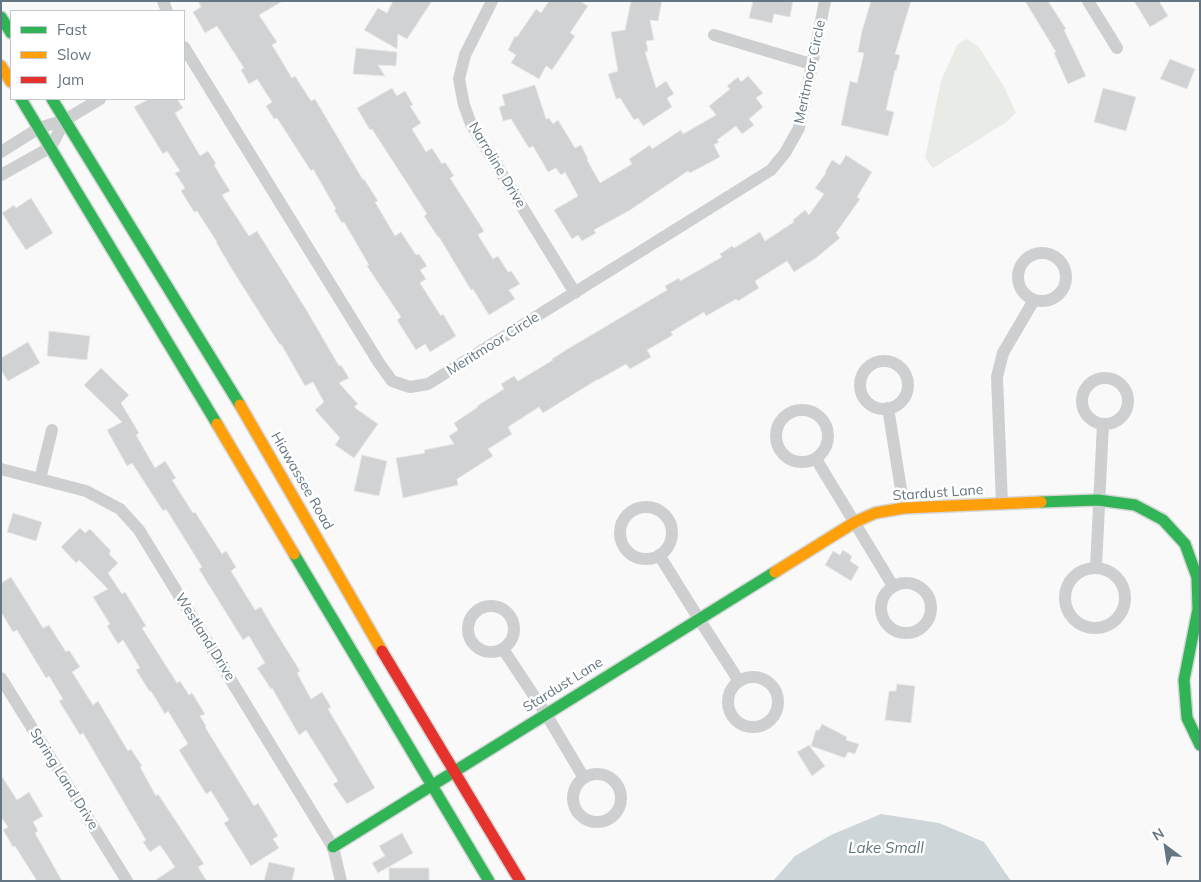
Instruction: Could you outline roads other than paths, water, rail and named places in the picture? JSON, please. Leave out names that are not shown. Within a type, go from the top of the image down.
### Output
[{"type":"street","name":"Narroline Drive","points":[[492,1],[465,55],[459,79],[464,105],[471,124],[575,293]]},
{"type":"street","name":"Meritmoor Circle","points":[[185,49],[339,299],[392,381],[410,387],[428,384],[771,170],[785,153],[799,128],[825,1]]},
{"type":"street","points":[[1088,1],[1117,48]]},
{"type":"street","points":[[1,17],[10,31]]},
{"type":"street","points":[[714,35],[811,64]]},
{"type":"street","points":[[1,66],[10,80]]},
{"type":"street","points":[[22,100],[210,410],[334,624],[489,881]]},
{"type":"street","name":"Hiawassee Road","points":[[53,100],[246,414],[371,633],[520,881]]},
{"type":"street","points":[[1,152],[40,128],[65,120],[98,100]]},
{"type":"street","points":[[1,175],[51,147],[65,120]]},
{"type":"street","points":[[1002,504],[997,377],[1003,353],[1034,300]]},
{"type":"street","points":[[888,408],[904,508]]},
{"type":"street","points":[[798,410],[808,411],[817,415],[824,422],[828,432],[828,442],[823,452],[816,458],[806,462],[796,462],[787,458],[780,450],[776,441],[776,430],[780,421],[788,414],[798,410]]},
{"type":"street","points":[[1096,567],[1103,424]]},
{"type":"street","points":[[40,479],[52,430]]},
{"type":"street","points":[[816,458],[893,586]]},
{"type":"street","name":"Westland Drive","points":[[1,469],[86,491],[120,509],[139,530],[334,846],[341,881]]},
{"type":"street","name":"Stardust Lane","points":[[334,846],[855,522],[875,513],[904,508],[1098,500],[1135,505],[1162,520],[1186,544],[1197,577],[1198,610],[1184,680],[1187,718],[1200,745]]},
{"type":"street","points":[[641,506],[652,507],[661,511],[668,518],[672,528],[671,538],[667,548],[660,555],[650,559],[640,558],[630,554],[623,547],[619,537],[620,527],[624,517],[632,510],[641,506]]},
{"type":"street","points":[[660,555],[739,681]]},
{"type":"street","points":[[1096,567],[1108,569],[1118,576],[1124,586],[1126,598],[1124,610],[1117,620],[1107,626],[1095,628],[1083,626],[1073,619],[1066,609],[1064,597],[1067,585],[1074,575],[1084,569],[1096,567]]},
{"type":"street","points":[[902,582],[913,583],[922,587],[928,594],[932,604],[932,614],[920,630],[900,633],[884,621],[881,612],[881,602],[886,592],[893,586],[902,582]]},
{"type":"street","points":[[503,649],[546,714],[584,778]]},
{"type":"street","points":[[748,677],[758,677],[768,681],[774,689],[778,698],[778,708],[774,717],[766,724],[757,728],[747,727],[738,723],[731,716],[727,707],[727,697],[739,681],[748,677]]},
{"type":"street","name":"Spring Land Drive","points":[[1,678],[127,881]]},
{"type":"street","points":[[1186,709],[1200,706]]},
{"type":"water","name":"Lake Small","points":[[881,814],[939,823],[984,842],[1011,881],[773,881],[795,856],[831,835]]}]
